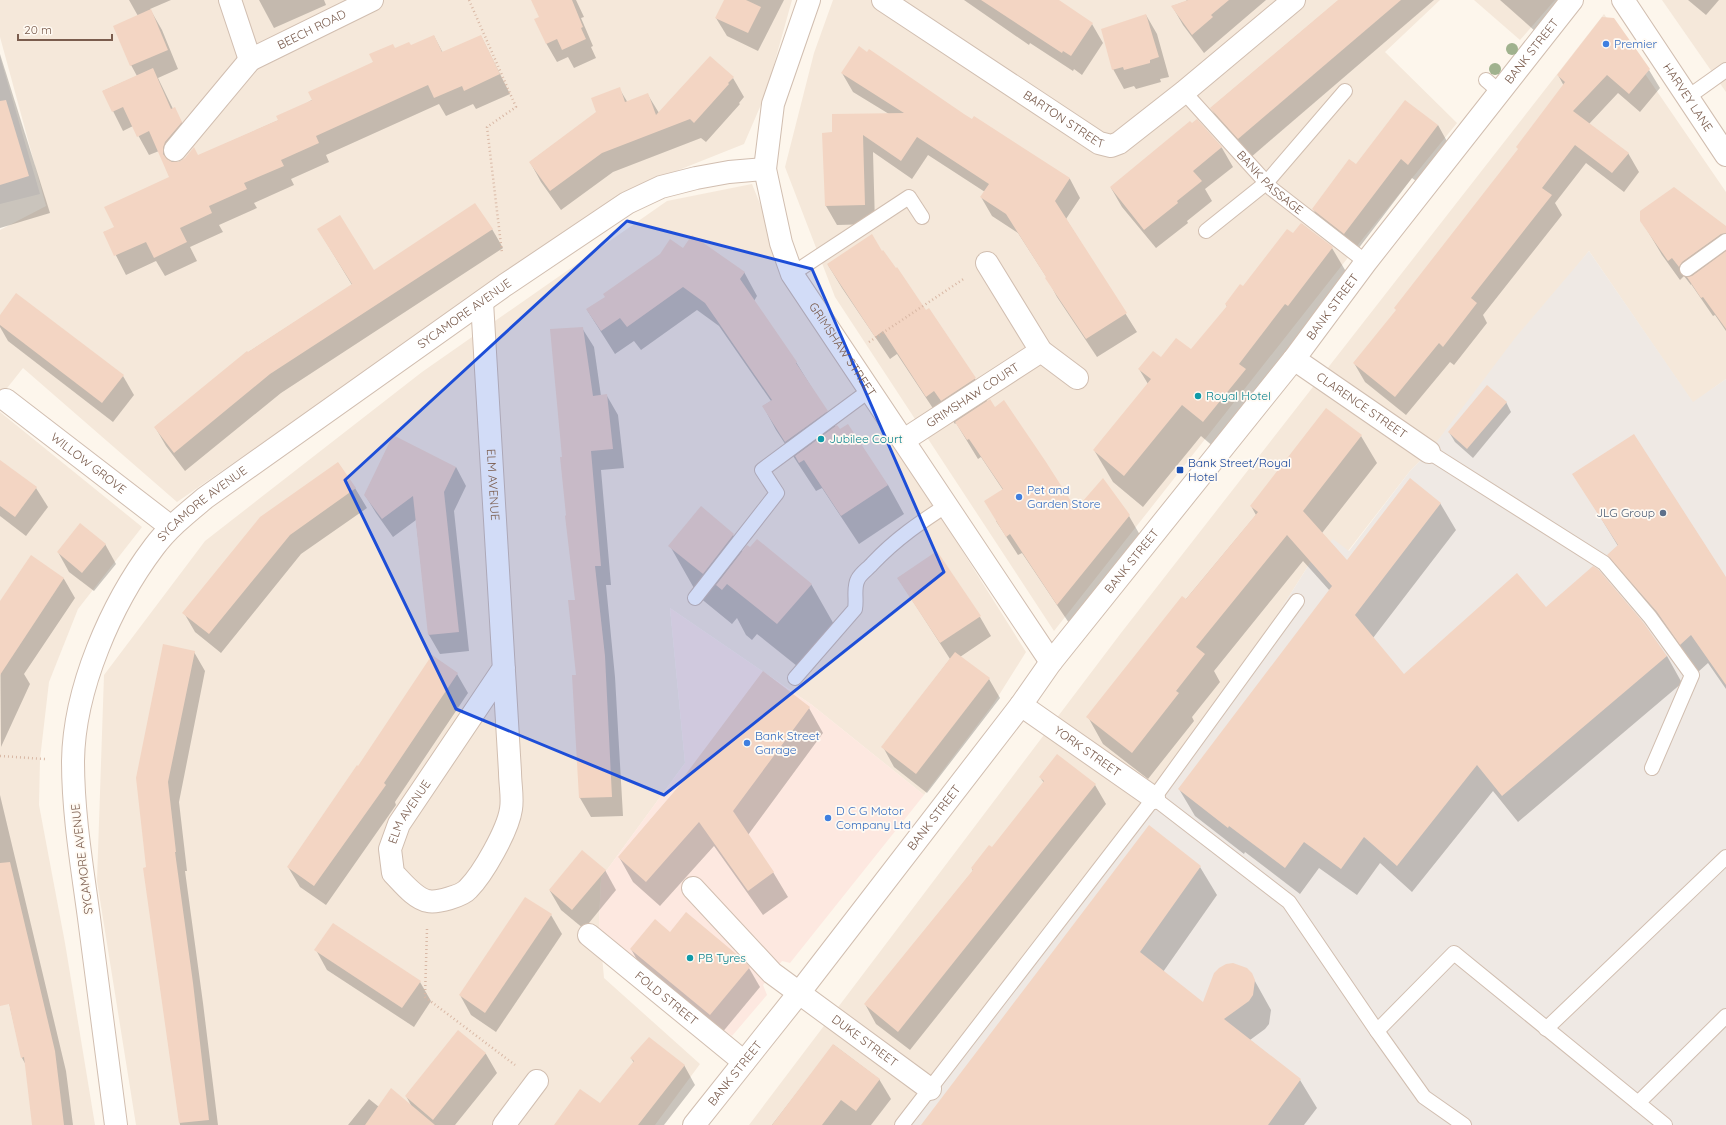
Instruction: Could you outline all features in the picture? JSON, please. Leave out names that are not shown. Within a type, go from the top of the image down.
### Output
[{"type":"street","points":[[230,0],[250,60]]},
{"type":"street","name":"BEECH ROAD","points":[[175,150],[250,60],[372,0]]},
{"type":"street","name":"GRIMSHAW STREET","points":[[809,0],[773,104],[766,169],[781,243],[792,274],[1051,662]]},
{"type":"street","name":"BARTON STREET","points":[[883,0],[1099,143],[1111,146],[1119,143],[1184,92],[1294,0]]},
{"type":"street","name":"BANK STREET","points":[[694,1125],[799,993],[1021,705],[1051,662],[1294,359],[1493,87],[1572,0]]},
{"type":"street","name":"HARVEY LANE","points":[[1623,0],[1726,155]]},
{"type":"street","name":"SYCAMORE AVENUE","points":[[116,1125],[76,827],[73,760],[79,708],[95,655],[121,599],[154,547],[171,527],[205,498],[506,285],[627,203],[661,187],[696,178],[729,172],[766,169]]},
{"type":"street","points":[[987,263],[1041,351],[1077,378]]},
{"type":"street","name":"ELM AVENUE","points":[[482,302],[504,668],[511,809],[502,838],[468,890],[451,898],[428,902],[417,896],[393,873],[390,850],[399,824],[504,668]]},
{"type":"street","name":"GRIMSHAW COURT","points":[[904,440],[1041,351]]},
{"type":"street","name":"CLARENCE STREET","points":[[1294,359],[1429,452]]},
{"type":"street","name":"WILLOW GROVE","points":[[6,400],[171,527]]},
{"type":"street","name":"YORK STREET","points":[[1021,705],[1154,798]]},
{"type":"street","name":"DUKE STREET","points":[[693,888],[772,973],[930,1088]]},
{"type":"street","name":"FOLD STREET","points":[[589,935],[744,1062]]},
{"type":"street","points":[[504,1125],[537,1080]]},
{"type":"lane","points":[[1688,97],[1726,70]]},
{"type":"lane","points":[[1206,231],[1266,183],[1345,91]]},
{"type":"lane","name":"BANK PASSAGE","points":[[1184,92],[1272,189],[1366,262]]},
{"type":"lane","points":[[792,274],[909,197],[922,217]]},
{"type":"lane","points":[[1687,269],[1726,241]]},
{"type":"lane","points":[[695,598],[777,493],[762,470],[870,390]]},
{"type":"lane","points":[[1429,452],[1604,564],[1650,617],[1692,675],[1652,768]]},
{"type":"lane","points":[[795,678],[854,609],[856,601],[855,589],[858,578],[906,532],[947,505]]},
{"type":"lane","points":[[902,1125],[1154,798],[1297,601]]},
{"type":"lane","points":[[1154,798],[1289,902],[1424,1097],[1464,1125]]},
{"type":"lane","points":[[1546,1029],[1726,857]]},
{"type":"lane","points":[[1377,1031],[1454,953],[1665,1125]]},
{"type":"lane","points":[[1638,1103],[1726,1016]]},
{"type":"path","points":[[469,0],[516,107],[487,127],[506,285]]},
{"type":"path","points":[[847,357],[987,263]]},
{"type":"path","points":[[0,756],[73,760]]},
{"type":"path","points":[[428,902],[425,997],[537,1080]]},
{"type":"highlighted area","points":[[627,221],[812,269],[944,572],[664,795],[456,709],[345,480]]},
{"type":"shaded area","points":[[0,0],[792,0],[766,93],[744,144],[626,191],[177,502],[23,368],[0,397],[0,230],[46,206],[0,37]]},
{"type":"shaded area","points":[[833,0],[1440,0],[1385,52],[1457,123],[1365,236],[1054,631],[835,297],[785,167],[814,53]]},
{"type":"shaded area","points":[[1474,0],[1555,0],[1520,40]]},
{"type":"shaded area","points":[[1662,0],[1726,0],[1726,92]]},
{"type":"shaded area","points":[[1604,14],[1726,192],[1726,379],[1693,403],[1589,251],[1429,452],[1410,471],[1348,551],[1310,563],[1151,814],[911,1125],[749,1125],[1121,633]]},
{"type":"shaded area","points":[[0,57],[40,194],[0,204]]},
{"type":"shaded area","points":[[752,184],[789,276],[1026,652],[994,703],[924,795],[812,705],[670,608],[685,763],[601,878],[599,922],[604,978],[700,1064],[655,1125],[136,1125],[97,881],[104,675],[205,541],[422,372],[667,201]]},
{"type":"shaded area","points":[[1589,251],[1693,402],[1726,379],[1726,1125],[911,1125],[1151,814],[1310,563],[1333,539],[1349,551],[1410,471],[1429,452],[1515,338]]},
{"type":"shaded area","points":[[0,412],[142,527],[78,609],[49,682],[40,759],[39,805],[65,943],[95,1125],[0,1125]]},
{"type":"shaded area","points":[[670,608],[812,705],[924,795],[790,963],[782,961],[763,985],[767,995],[732,1036],[600,936],[599,922],[601,878],[685,763]]},
{"type":"building","points":[[531,0],[572,0],[583,27],[581,28],[586,39],[562,50],[557,39],[546,44],[534,19],[539,17]]},
{"type":"building","points":[[724,0],[746,0],[761,7],[748,33],[715,18]]},
{"type":"building","points":[[981,0],[1059,0],[1093,23],[1071,56],[1063,51],[1062,53]]},
{"type":"building","points":[[1188,0],[1229,0],[1211,15],[1213,17],[1192,35],[1171,6]]},
{"type":"building","points":[[1338,0],[1401,0],[1238,139],[1210,108]]},
{"type":"building","points":[[151,9],[168,50],[130,66],[113,26]]},
{"type":"building","points":[[1146,14],[1159,57],[1150,60],[1150,63],[1124,70],[1123,67],[1112,70],[1101,29]]},
{"type":"building","points":[[1602,17],[1614,18],[1650,69],[1629,94],[1607,75],[1573,111],[1629,153],[1612,173],[1575,145],[1542,188],[1552,195],[1471,298],[1477,303],[1443,347],[1439,343],[1395,397],[1353,363],[1396,310],[1394,308],[1518,149],[1516,147],[1565,82],[1557,75]]},
{"type":"building","points":[[434,35],[442,52],[481,35],[500,74],[464,91],[462,86],[434,98],[428,85],[316,136],[319,143],[281,160],[284,166],[244,183],[247,189],[209,206],[212,213],[180,228],[187,242],[154,258],[146,242],[114,256],[103,232],[114,227],[104,207],[169,177],[149,131],[137,137],[123,107],[112,112],[102,91],[153,68],[171,109],[175,107],[182,122],[165,142],[163,148],[163,154],[167,159],[172,162],[179,162],[185,158],[194,147],[198,155],[278,120],[276,116],[312,100],[308,92],[373,62],[369,54],[393,44],[395,48],[409,42],[411,45]]},
{"type":"building","points":[[859,46],[867,52],[869,49],[964,114],[972,119],[974,116],[1070,178],[1055,201],[1127,313],[1086,339],[1045,278],[1046,277],[1006,214],[980,197],[989,184],[917,137],[901,161],[863,135],[865,205],[825,206],[822,133],[832,132],[832,114],[904,113],[841,73]]},
{"type":"building","points":[[710,56],[734,77],[694,123],[690,119],[602,153],[550,191],[529,162],[596,112],[591,98],[620,87],[625,102],[648,93],[656,115]]},
{"type":"building","points":[[6,100],[29,176],[0,185],[0,101]]},
{"type":"building","points":[[1405,100],[1438,125],[1408,165],[1401,159],[1344,234],[1312,209],[1349,159],[1356,164]]},
{"type":"building","points":[[1197,119],[1222,147],[1193,171],[1202,181],[1177,201],[1178,203],[1144,230],[1110,187],[1190,121],[1192,123]]},
{"type":"building","points":[[1674,187],[1726,226],[1726,233],[1721,234],[1682,262],[1679,267],[1672,258],[1668,261],[1640,221],[1640,211]]},
{"type":"building","points":[[475,203],[493,229],[270,374],[174,453],[154,427],[247,351],[248,352],[352,284],[317,229],[340,215],[374,270]]},
{"type":"building","points":[[1301,223],[1333,247],[1288,306],[1285,304],[1239,364],[1246,369],[1203,422],[1182,405],[1124,476],[1093,450],[1151,379],[1138,369],[1153,351],[1161,357],[1176,338],[1191,349],[1227,306],[1225,304],[1240,284],[1243,286],[1287,229],[1293,233]]},
{"type":"building","points":[[872,234],[882,251],[883,250],[896,268],[897,267],[926,310],[929,308],[976,378],[941,401],[934,391],[926,397],[883,331],[875,337],[827,264]]},
{"type":"building","points":[[692,235],[745,272],[740,279],[797,362],[796,363],[828,411],[785,442],[762,406],[772,400],[705,303],[683,287],[627,327],[620,318],[601,331],[586,309],[605,297],[603,294],[660,254],[670,239],[683,248]]},
{"type":"building","points":[[1726,251],[1726,329],[1703,297],[1701,298],[1687,277],[1692,276]]},
{"type":"building","points":[[16,293],[124,375],[102,403],[0,325],[0,315]]},
{"type":"building","points":[[583,327],[593,396],[607,394],[613,449],[591,451],[601,566],[595,566],[605,656],[612,797],[579,798],[572,675],[576,675],[568,600],[575,600],[565,516],[560,457],[562,457],[550,329]]},
{"type":"building","points":[[1487,385],[1507,402],[1467,449],[1448,432]]},
{"type":"building","points":[[990,399],[995,407],[1004,400],[1076,509],[1103,478],[1130,515],[1057,605],[1010,534],[1006,537],[984,501],[1003,489],[969,439],[967,440],[955,422]]},
{"type":"building","points":[[1326,408],[1362,435],[1303,511],[1347,560],[1410,478],[1441,503],[1355,615],[1404,674],[1517,573],[1546,607],[1593,566],[1598,569],[1643,622],[1667,656],[1502,796],[1477,765],[1397,866],[1364,837],[1341,869],[1304,842],[1285,868],[1229,826],[1228,828],[1178,789],[1332,586],[1287,535],[1196,647],[1205,654],[1176,691],[1179,693],[1132,753],[1086,717],[1182,596],[1186,599],[1258,512],[1250,506]]},
{"type":"building","points":[[848,424],[888,485],[841,516],[804,460],[799,463],[795,456],[837,425],[840,429]]},
{"type":"building","points":[[1634,434],[1726,577],[1726,685],[1691,635],[1680,645],[1657,612],[1607,555],[1618,545],[1572,474]]},
{"type":"building","points":[[393,435],[456,467],[444,492],[459,632],[428,635],[413,496],[382,519],[364,495]]},
{"type":"building","points":[[0,460],[37,487],[15,517],[0,506]]},
{"type":"building","points":[[338,462],[356,488],[290,535],[209,634],[182,613],[260,517]]},
{"type":"building","points":[[701,506],[734,534],[703,574],[668,546]]},
{"type":"building","points":[[80,523],[106,544],[82,573],[57,552]]},
{"type":"building","points":[[757,539],[812,584],[777,624],[727,584],[722,590],[716,585],[747,545],[750,547]]},
{"type":"building","points":[[937,551],[981,616],[940,643],[897,578]]},
{"type":"building","points":[[31,555],[64,578],[0,675],[0,601]]},
{"type":"building","points":[[163,644],[195,651],[168,782],[175,852],[193,983],[209,1120],[179,1123],[143,868],[146,867],[136,778]]},
{"type":"building","points":[[955,652],[990,678],[916,774],[881,747]]},
{"type":"building","points":[[432,655],[458,673],[384,783],[386,785],[314,886],[287,867],[357,765],[358,766]]},
{"type":"building","points":[[763,671],[810,707],[733,811],[774,872],[748,891],[699,822],[646,882],[618,857],[685,779],[683,778]]},
{"type":"building","points":[[1057,754],[1096,784],[898,1032],[864,1004],[973,870],[971,868],[989,845],[992,847],[1044,781],[1039,777]]},
{"type":"building","points":[[1149,825],[1201,866],[1140,952],[1203,1002],[1214,973],[1219,968],[1226,964],[1233,963],[1247,968],[1252,973],[1255,980],[1253,995],[1249,1001],[1224,1019],[1301,1079],[1268,1125],[921,1125]]},
{"type":"building","points":[[582,850],[606,870],[572,910],[549,890]]},
{"type":"building","points":[[10,862],[55,1051],[64,1125],[32,1125],[24,1057],[21,1058],[9,1004],[0,1006],[0,863]]},
{"type":"building","points":[[525,897],[552,914],[485,1013],[459,995]]},
{"type":"building","name":"PB Tyres","points":[[686,912],[750,967],[710,1015],[630,949],[655,919],[670,932]]},
{"type":"building","points":[[333,923],[421,981],[402,1008],[314,950]]},
{"type":"building","points":[[458,1030],[486,1053],[433,1120],[405,1096]]},
{"type":"building","points":[[649,1037],[685,1065],[638,1125],[554,1125],[580,1089],[600,1103],[634,1061],[630,1058]]},
{"type":"building","points":[[833,1044],[880,1079],[856,1111],[841,1100],[822,1125],[772,1125]]},
{"type":"building","points":[[391,1088],[435,1125],[365,1125]]},
{"type":"place","name":"Premier","points":[[1606,44]]},
{"type":"place","name":"Royal Hotel","points":[[1198,396]]},
{"type":"place","name":"Jubilee Court","points":[[821,439]]},
{"type":"place","name":"Bank Street/Royal Hotel","points":[[1180,470]]},
{"type":"place","name":"Pet and Garden Store","points":[[1019,497]]},
{"type":"place","name":"JLG Group","points":[[1663,513]]},
{"type":"place","name":"Bank Street Garage","points":[[747,743]]},
{"type":"place","name":"D C G Motor Company Ltd","points":[[828,818]]},
{"type":"place","name":"PB Tyres","points":[[690,958]]}]
